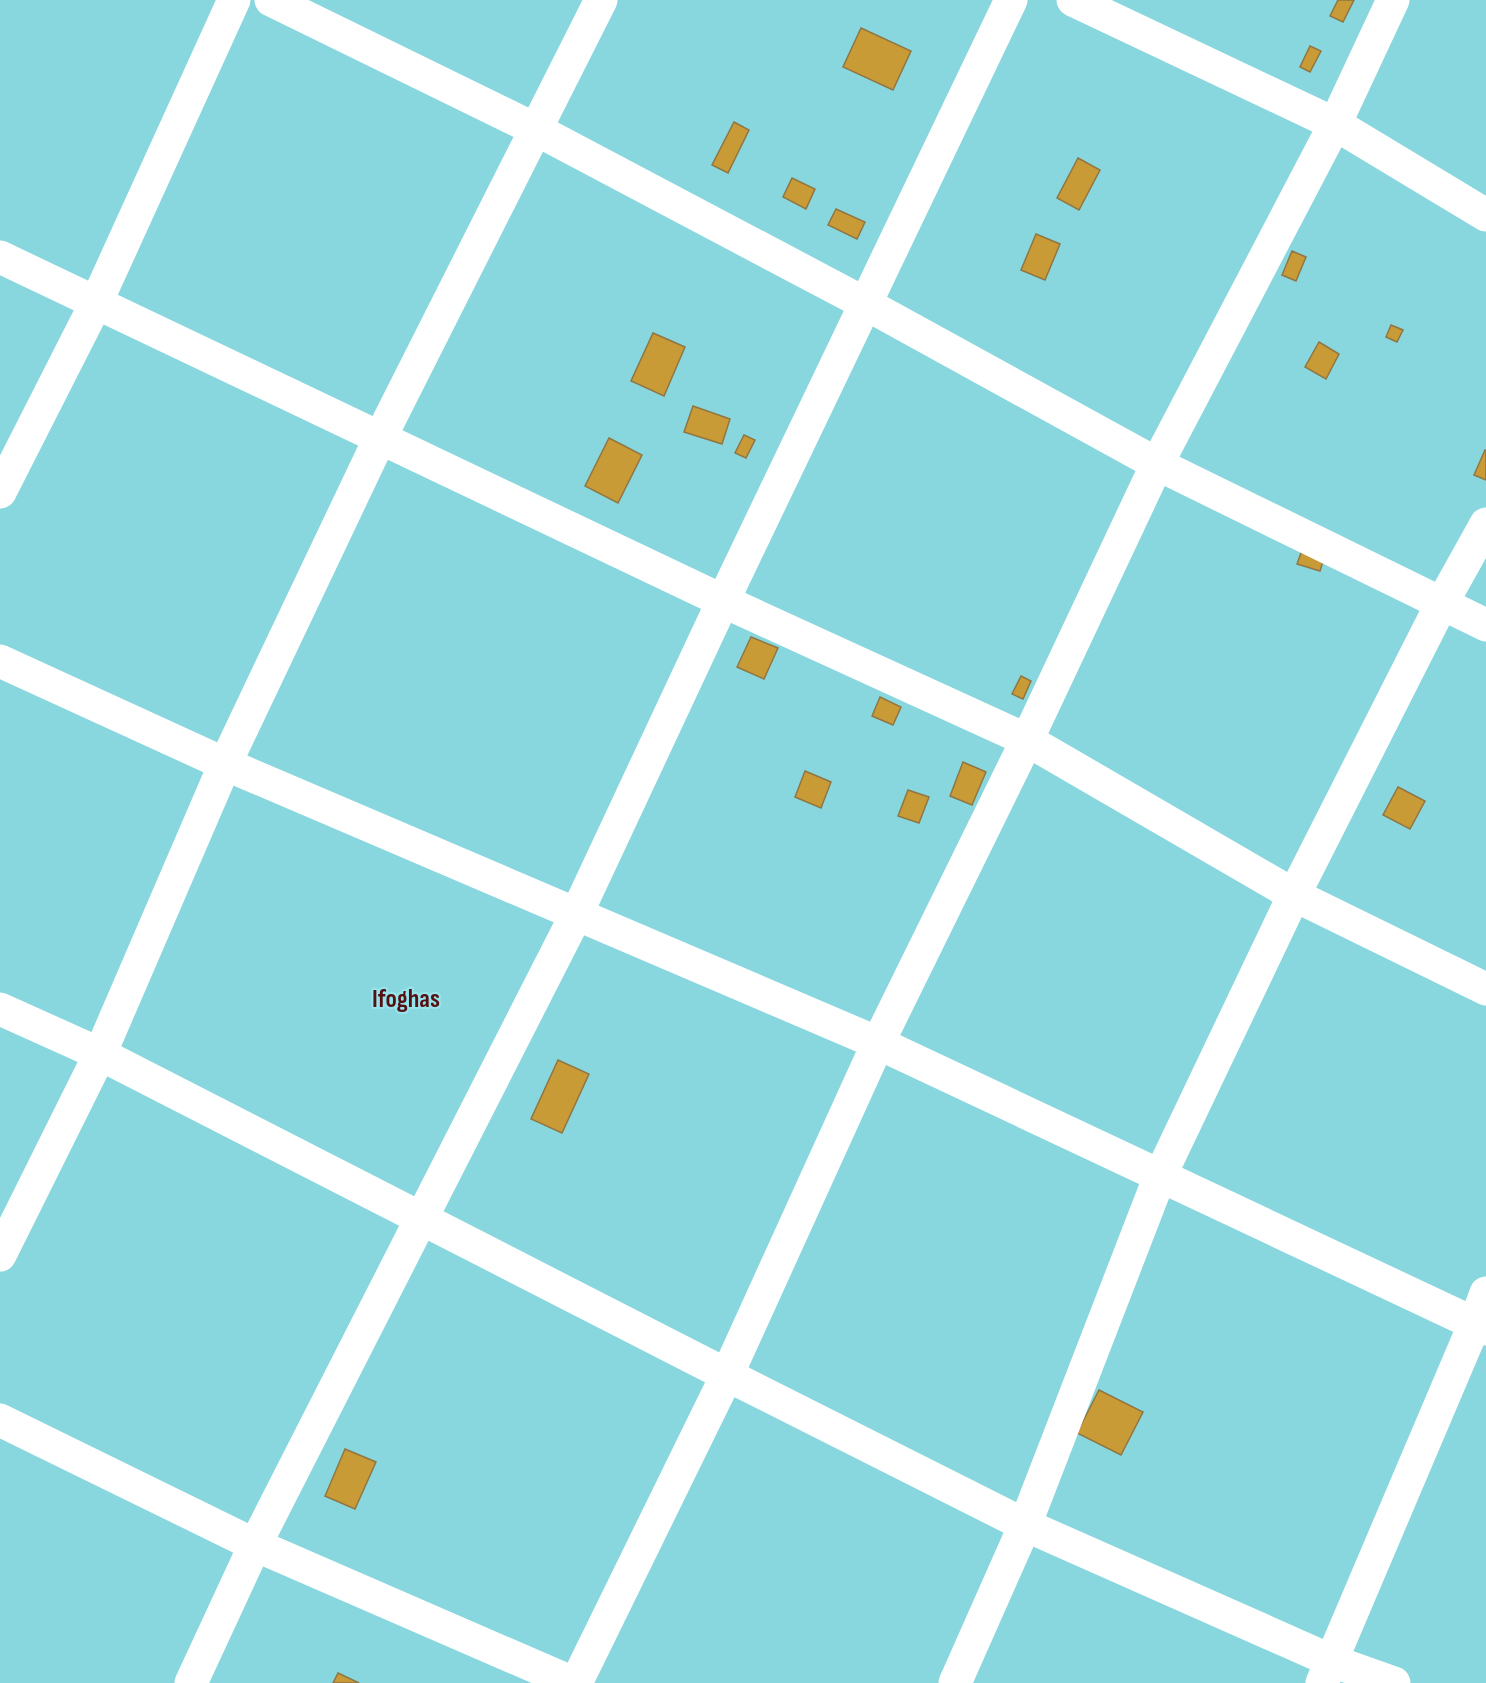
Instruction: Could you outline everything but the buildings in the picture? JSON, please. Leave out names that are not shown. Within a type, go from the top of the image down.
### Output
[{"type":"street","points":[[0,492],[96,303],[234,0]]},
{"type":"street","points":[[271,0],[537,130],[866,304],[1157,465],[1486,625]]},
{"type":"street","points":[[0,1255],[100,1054],[225,764],[380,438],[601,0]]},
{"type":"street","points":[[191,1683],[255,1545],[576,915],[723,601],[1011,0]]},
{"type":"street","points":[[1073,0],[1335,124],[1486,215]]},
{"type":"street","points":[[0,1420],[255,1545],[574,1683],[727,1375],[878,1043],[1027,740],[1157,465],[1335,124],[1393,0]]},
{"type":"street","points":[[0,257],[723,601],[1027,740],[1293,895],[1486,989]]},
{"type":"street","points":[[955,1683],[1025,1525],[1160,1176],[1293,895],[1442,603],[1486,524]]},
{"type":"street","points":[[0,661],[225,764],[878,1043],[1480,1326]]},
{"type":"street","points":[[0,1009],[100,1054],[727,1375],[1025,1525],[1327,1672],[1394,1683]]},
{"type":"street","points":[[1327,1672],[1480,1326],[1486,1293]]},
{"type":"district","name":"Ifoghas","points":[[406,999]]}]
